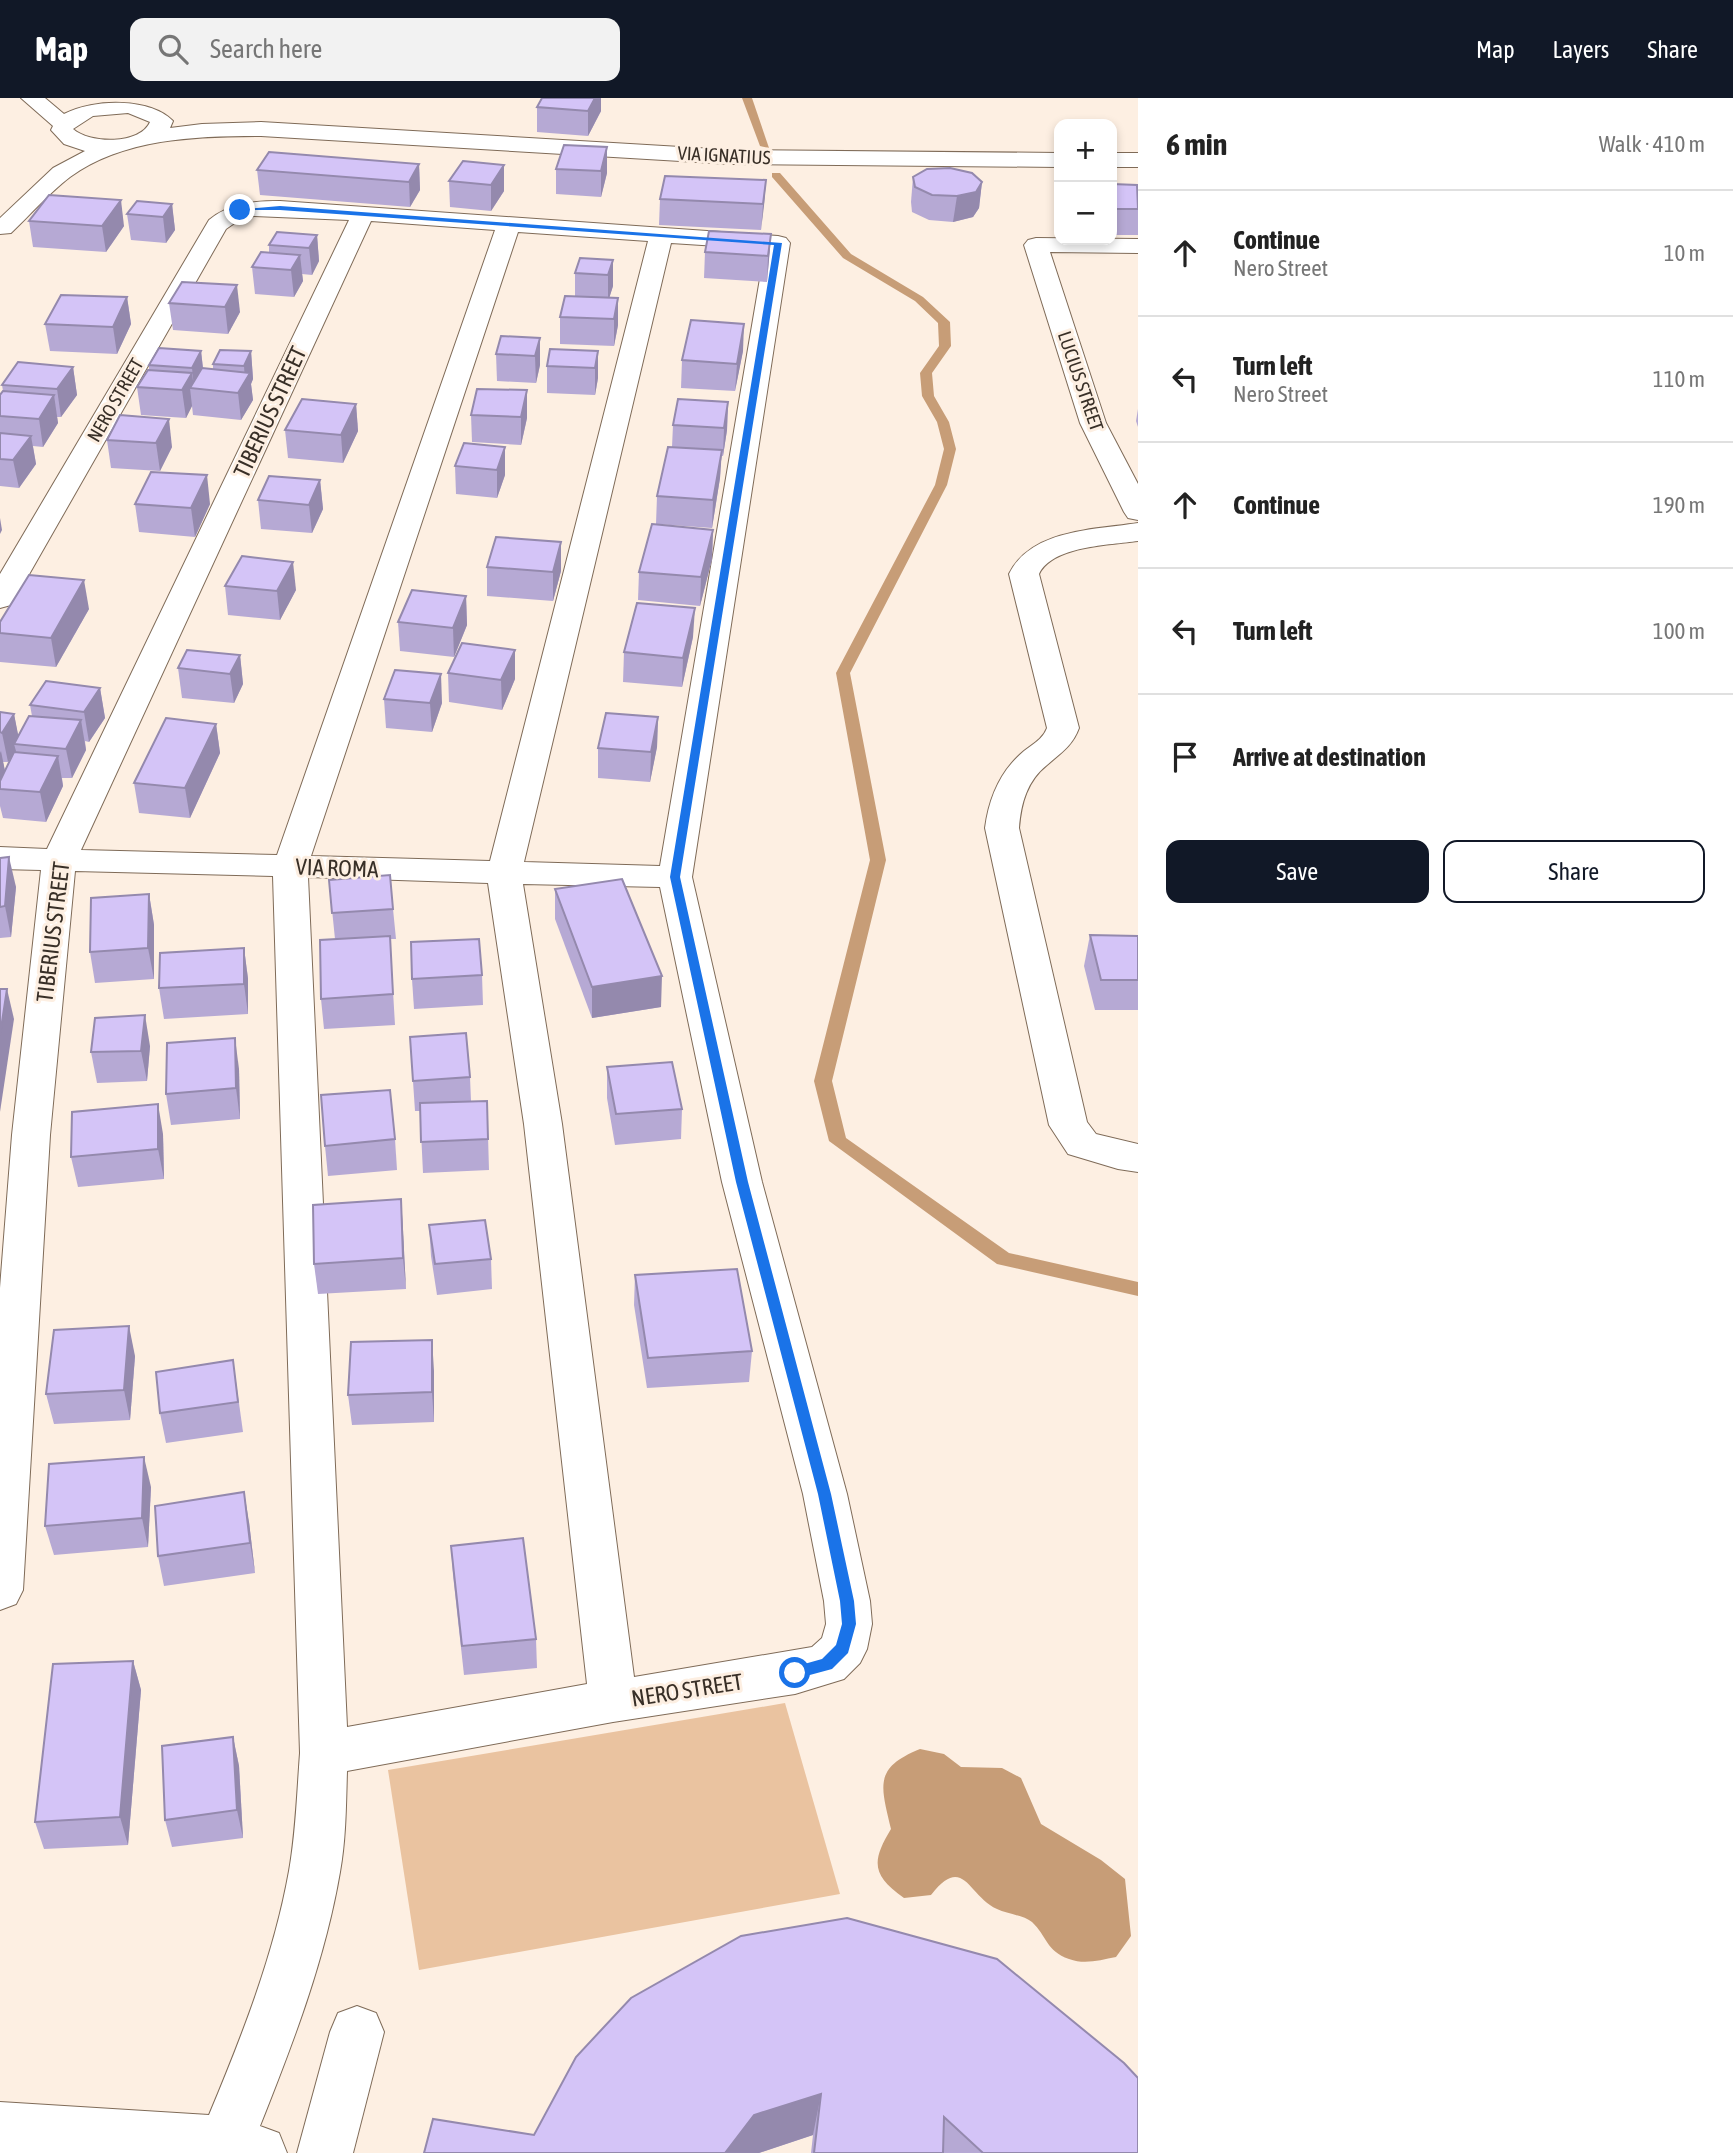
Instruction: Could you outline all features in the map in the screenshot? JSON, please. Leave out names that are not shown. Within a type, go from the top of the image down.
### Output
[{"type":"street","points":[[32,98],[63,127],[66,136],[88,144],[120,145]]},
{"type":"street","name":"VIA IGNATIUS","points":[[93,98],[144,111],[389,135]]},
{"type":"street","points":[[144,111],[172,98]]},
{"type":"street","points":[[1,229],[19,195],[70,117],[95,108],[144,111],[162,121],[161,127],[149,137]]},
{"type":"street","name":"VIA IGNATIUS","points":[[120,145],[149,137],[218,129],[389,135],[732,157],[1054,160]]},
{"type":"street","points":[[1,229],[61,173],[120,145]]},
{"type":"street","points":[[1117,160],[1138,160]]},
{"type":"street","name":"NERO STREET","points":[[0,599],[217,225],[225,216],[240,210],[280,208],[363,214]]},
{"type":"street","points":[[363,214],[778,243],[675,877]]},
{"type":"street","name":"TIBERIUS STREET","points":[[0,1590],[31,1135],[59,860],[363,214]]},
{"type":"street","points":[[0,2130],[242,2148],[260,2057],[293,1962],[315,1870],[324,1753],[290,867],[509,225]]},
{"type":"street","points":[[613,1701],[543,1124],[504,873],[661,235]]},
{"type":"street","name":"LUCIUS STREET","points":[[1138,246],[1035,245],[1093,423],[1138,512]]},
{"type":"street","points":[[1138,532],[1045,550],[1030,560],[1024,574],[1063,729],[1056,744],[1035,758],[1007,792],[1002,828],[1068,1125],[1082,1144],[1138,1158]]},
{"type":"street","name":"VIA ROMA","points":[[0,858],[675,877]]},
{"type":"street","name":"NERO STREET","points":[[324,1753],[613,1701],[795,1673],[827,1664],[843,1648],[849,1624],[847,1601],[825,1494],[742,1182],[675,877]]},
{"type":"street","points":[[325,2153],[357,2032]]},
{"type":"shaded area","points":[[785,1703],[840,1894],[419,1970],[388,1770]]},
{"type":"shaded area","points":[[920,1749],[944,1754],[961,1767],[1002,1768],[1021,1778],[1041,1824],[1101,1860],[1125,1879],[1131,1936],[1116,1957],[1087,1962],[1061,1956],[1032,1922],[987,1903],[959,1878],[951,1878],[942,1883],[931,1895],[904,1898],[893,1890],[878,1867],[880,1850],[891,1829],[883,1790],[884,1780],[894,1763]]},
{"type":"building","points":[[542,98],[595,98],[588,111],[537,107]]},
{"type":"building","points":[[564,145],[607,147],[601,171],[556,169]]},
{"type":"building","points":[[269,152],[419,164],[409,182],[257,170]]},
{"type":"building","points":[[463,161],[504,165],[491,185],[449,181]]},
{"type":"building","points":[[950,168],[972,173],[982,182],[976,192],[957,196],[932,195],[915,187],[913,177],[927,169]]},
{"type":"building","points":[[665,176],[766,180],[763,204],[660,199]]},
{"type":"building","points":[[1117,184],[1137,185],[1138,209],[1117,209]]},
{"type":"building","points":[[49,195],[121,200],[102,226],[29,221]]},
{"type":"building","points":[[137,201],[172,204],[163,217],[127,214]]},
{"type":"building","points":[[709,231],[771,234],[768,256],[705,252]]},
{"type":"building","points":[[277,232],[317,235],[309,248],[269,245]]},
{"type":"building","points":[[261,252],[300,255],[291,270],[252,267]]},
{"type":"building","points":[[580,258],[613,260],[608,275],[575,273]]},
{"type":"building","points":[[182,282],[237,285],[225,307],[169,303]]},
{"type":"building","points":[[61,295],[127,297],[113,327],[45,324]]},
{"type":"building","points":[[565,296],[618,298],[614,319],[560,317]]},
{"type":"building","points":[[691,320],[744,324],[737,364],[682,360]]},
{"type":"building","points":[[501,336],[540,338],[535,356],[496,354]]},
{"type":"building","points":[[159,348],[201,351],[192,368],[149,365]]},
{"type":"building","points":[[550,349],[598,351],[595,368],[547,366]]},
{"type":"building","points":[[220,350],[251,351],[244,366],[213,364]]},
{"type":"building","points":[[18,362],[73,367],[57,389],[2,385]]},
{"type":"building","points":[[202,368],[250,373],[238,393],[190,388]]},
{"type":"building","points":[[148,370],[192,373],[182,390],[137,387]]},
{"type":"building","points":[[477,389],[527,390],[521,417],[471,415]]},
{"type":"building","points":[[3,391],[54,395],[39,419],[0,416],[0,395]]},
{"type":"building","points":[[302,399],[356,404],[341,435],[285,430]]},
{"type":"building","points":[[678,399],[728,402],[724,428],[673,425]]},
{"type":"building","points":[[120,415],[169,419],[156,443],[107,440]]},
{"type":"building","points":[[0,433],[31,436],[13,460],[0,459]]},
{"type":"building","points":[[464,443],[505,447],[497,470],[455,466]]},
{"type":"building","points":[[668,447],[722,450],[713,500],[657,496]]},
{"type":"building","points":[[151,472],[207,475],[191,508],[135,504]]},
{"type":"building","points":[[269,476],[320,480],[309,505],[258,500]]},
{"type":"building","points":[[652,524],[713,530],[701,577],[639,572]]},
{"type":"building","points":[[496,537],[561,542],[553,572],[487,567]]},
{"type":"building","points":[[242,556],[293,562],[277,591],[225,586]]},
{"type":"building","points":[[29,575],[84,580],[51,638],[0,633],[0,622]]},
{"type":"building","points":[[412,590],[466,596],[453,628],[398,622]]},
{"type":"building","points":[[637,603],[695,608],[683,658],[624,652]]},
{"type":"building","points":[[462,643],[515,650],[501,680],[448,673]]},
{"type":"building","points":[[187,650],[240,655],[230,674],[178,668]]},
{"type":"building","points":[[395,670],[441,674],[430,703],[384,699]]},
{"type":"building","points":[[46,681],[100,688],[84,712],[30,705]]},
{"type":"building","points":[[0,712],[14,714],[2,733],[0,732]]},
{"type":"building","points":[[606,713],[658,717],[651,752],[598,748]]},
{"type":"building","points":[[29,716],[81,720],[66,749],[14,744]]},
{"type":"building","points":[[166,718],[216,724],[185,788],[134,783]]},
{"type":"building","points":[[14,752],[58,756],[40,792],[0,789],[0,781]]},
{"type":"building","points":[[9,857],[5,906],[0,907],[0,858]]},
{"type":"building","points":[[390,875],[393,909],[332,913],[329,880]]},
{"type":"building","points":[[622,879],[662,976],[592,987],[555,889]]},
{"type":"building","points":[[149,894],[148,948],[90,952],[91,898]]},
{"type":"building","points":[[1090,935],[1138,936],[1138,980],[1101,980]]},
{"type":"building","points":[[390,936],[393,994],[321,999],[320,940]]},
{"type":"building","points":[[479,939],[482,975],[412,979],[411,942]]},
{"type":"building","points":[[244,948],[244,984],[159,988],[160,953]]},
{"type":"building","points":[[0,989],[7,989],[0,1035]]},
{"type":"building","points":[[145,1015],[141,1051],[91,1052],[95,1018]]},
{"type":"building","points":[[466,1033],[470,1077],[413,1081],[410,1037]]},
{"type":"building","points":[[235,1038],[236,1088],[166,1094],[167,1043]]},
{"type":"building","points":[[672,1062],[682,1109],[616,1114],[607,1067]]},
{"type":"building","points":[[390,1090],[395,1139],[325,1146],[321,1095]]},
{"type":"building","points":[[487,1101],[488,1139],[421,1142],[420,1103]]},
{"type":"building","points":[[158,1104],[158,1149],[71,1157],[72,1112]]},
{"type":"building","points":[[401,1199],[403,1258],[314,1264],[313,1205]]},
{"type":"building","points":[[485,1220],[491,1259],[435,1264],[429,1225]]},
{"type":"building","points":[[737,1269],[752,1351],[648,1358],[635,1275]]},
{"type":"building","points":[[129,1326],[124,1390],[46,1394],[54,1330]]},
{"type":"building","points":[[432,1340],[432,1392],[348,1395],[351,1342]]},
{"type":"building","points":[[233,1360],[238,1402],[160,1413],[156,1372]]},
{"type":"building","points":[[144,1457],[142,1518],[45,1526],[49,1464]]},
{"type":"building","points":[[244,1492],[250,1543],[158,1556],[155,1506]]},
{"type":"building","points":[[523,1538],[536,1639],[462,1646],[451,1546]]},
{"type":"building","points":[[133,1661],[120,1817],[35,1822],[53,1664]]},
{"type":"building","points":[[233,1737],[237,1810],[165,1820],[162,1746]]},
{"type":"building","points":[[847,1918],[997,1959],[1124,2063],[1138,2078],[1138,2153],[983,2153],[944,2117],[943,2153],[814,2153],[821,2094],[754,2115],[725,2153],[424,2153],[433,2119],[534,2135],[576,2057],[631,1998],[741,1936]]},
{"type":"waterway","points":[[747,98],[765,146]]},
{"type":"waterway","points":[[776,175],[847,256],[919,299],[944,322],[945,346],[926,373],[928,396],[943,422],[950,449],[941,485],[843,673],[878,860],[823,1081],[838,1141],[1004,1259],[1138,1289]]},
{"type":"route","points":[[240,210],[280,208],[778,243],[675,877],[742,1182],[825,1494],[847,1601],[849,1624],[843,1648],[827,1664],[795,1673]]}]
